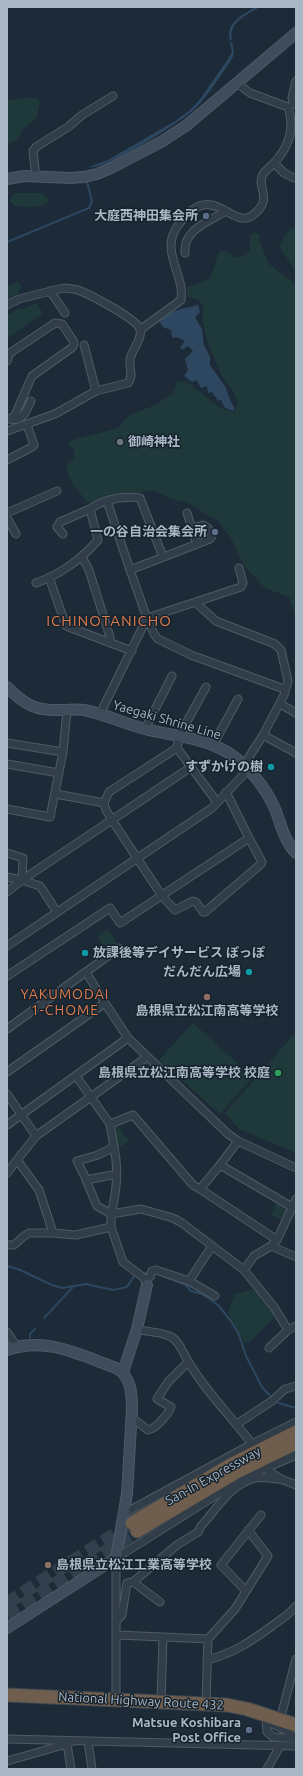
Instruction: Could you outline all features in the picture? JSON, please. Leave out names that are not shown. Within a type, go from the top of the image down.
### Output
[{"type":"highway","points":[[268,1451],[296,1431]]},
{"type":"highway","points":[[268,1451],[296,1444]]},
{"type":"highway","name":"San-In Expressway","points":[[135,1527],[198,1484],[268,1451]]},
{"type":"highway","name":"National Highway Route 432","points":[[7,1695],[227,1705],[265,1718],[280,1720],[296,1725]]},
{"type":"street","points":[[7,179],[25,176],[70,178],[84,177],[97,174],[113,167],[161,142],[187,125],[296,33]]},
{"type":"street","points":[[140,330],[181,300],[181,286],[170,249],[171,240],[176,228],[185,218],[198,207],[211,204],[226,210],[241,219],[252,216],[258,210],[264,200],[262,181],[263,174],[274,163],[286,147],[290,137],[292,97],[296,81]]},
{"type":"street","points":[[237,83],[250,93],[292,104]]},
{"type":"street","points":[[36,177],[33,151],[36,147],[68,127],[82,115],[113,96]]},
{"type":"street","points":[[274,163],[284,173],[294,178]]},
{"type":"street","points":[[185,253],[184,247],[186,241],[193,232],[203,223],[226,210]]},
{"type":"street","points":[[7,306],[19,299],[63,288],[78,290],[136,323],[140,330],[140,334],[130,361],[132,375],[129,382],[96,391],[55,414],[7,431]]},
{"type":"street","points":[[50,291],[65,313]]},
{"type":"street","points":[[7,361],[10,353],[55,323],[62,324],[74,342],[73,347],[32,376],[15,415],[8,419]]},
{"type":"street","points":[[84,345],[96,391]]},
{"type":"street","points":[[8,419],[16,420],[22,417],[31,401]]},
{"type":"street","points":[[7,460],[32,448],[34,445],[27,425]]},
{"type":"street","points":[[7,513],[58,491]]},
{"type":"street","points":[[63,534],[57,527],[60,522],[107,501],[126,497],[140,498],[163,557]]},
{"type":"street","points":[[107,501],[147,618],[154,634],[158,639],[191,655],[284,689]]},
{"type":"street","points":[[36,583],[82,557],[98,538],[90,509]]},
{"type":"street","points":[[187,513],[196,541]]},
{"type":"street","points":[[7,518],[16,534]]},
{"type":"street","points":[[130,570],[210,539],[212,536],[208,528],[203,525],[192,529]]},
{"type":"street","points":[[82,557],[89,570],[110,637],[110,643]]},
{"type":"street","points":[[100,714],[147,618],[243,586],[239,568]]},
{"type":"street","points":[[49,577],[66,626],[132,651]]},
{"type":"street","points":[[7,946],[212,808],[246,768],[280,704],[288,681],[282,654],[278,646],[216,621],[195,602]]},
{"type":"street","points":[[145,729],[172,676]]},
{"type":"street","name":"Yaegaki Shrine Line","points":[[7,687],[35,709],[46,711],[83,710],[145,729],[213,745],[229,753],[246,768],[271,800],[285,837],[296,853]]},
{"type":"street","points":[[206,687],[179,736],[177,748],[217,802]]},
{"type":"street","points":[[213,745],[238,699]]},
{"type":"street","points":[[280,704],[296,713]]},
{"type":"street","points":[[7,809],[49,817],[52,814],[63,752],[67,710]]},
{"type":"street","points":[[263,735],[296,753]]},
{"type":"street","points":[[7,743],[63,752]]},
{"type":"street","points":[[177,748],[109,792],[104,803],[112,820],[138,857],[162,896],[175,910],[193,901],[196,902],[203,912],[205,912],[262,864],[226,792]]},
{"type":"street","points":[[7,764],[59,773]]},
{"type":"street","points":[[7,892],[22,880],[191,767]]},
{"type":"street","points":[[56,794],[104,803]]},
{"type":"street","points":[[7,976],[110,908],[120,923],[249,838]]},
{"type":"street","points":[[7,854],[23,858],[22,880]]},
{"type":"street","points":[[7,877],[40,886],[57,912]]},
{"type":"street","points":[[7,1029],[119,948]]},
{"type":"street","points":[[86,972],[104,1003],[128,1038],[228,1134],[238,1141],[296,1168]]},
{"type":"street","points":[[7,1072],[104,1003]]},
{"type":"street","points":[[7,1125],[128,1038]]},
{"type":"street","points":[[7,1173],[36,1136],[147,1056]]},
{"type":"street","points":[[76,1076],[110,1124],[118,1167],[117,1191],[110,1214],[122,1260],[138,1273],[149,1278]]},
{"type":"street","points":[[7,1094],[36,1136]]},
{"type":"street","points":[[110,1124],[133,1115],[193,1185],[277,1240]]},
{"type":"street","points":[[200,1189],[238,1141]]},
{"type":"street","points":[[114,1147],[98,1155],[77,1161],[97,1206],[110,1214],[141,1209],[173,1218],[244,1270],[274,1307],[288,1330]]},
{"type":"street","points":[[17,1160],[39,1190],[53,1233]]},
{"type":"street","points":[[220,1165],[292,1207]]},
{"type":"street","points":[[87,1181],[117,1174]]},
{"type":"street","points":[[244,1270],[254,1256],[271,1246],[277,1240],[296,1199]]},
{"type":"street","points":[[7,1245],[14,1245],[29,1233],[76,1235],[112,1226]]},
{"type":"street","points":[[189,1281],[212,1246]]},
{"type":"street","points":[[271,1246],[296,1257]]},
{"type":"street","points":[[116,1700],[116,1558],[127,1488],[131,1417],[130,1390],[123,1372],[137,1329],[149,1278],[156,1270],[189,1281],[215,1296]]},
{"type":"street","points":[[269,1348],[288,1330],[296,1326]]},
{"type":"street","points":[[137,1329],[158,1332],[174,1338],[188,1362],[219,1404],[252,1444]]},
{"type":"street","points":[[7,1332],[17,1347]]},
{"type":"street","points":[[7,1350],[34,1344],[62,1348],[123,1372]]},
{"type":"street","points":[[131,1417],[148,1430],[152,1429],[171,1407],[157,1399],[168,1382],[188,1362]]},
{"type":"street","points":[[237,1424],[272,1401],[285,1389],[296,1386]]},
{"type":"street","points":[[123,1514],[252,1444],[296,1422]]},
{"type":"street","points":[[7,1628],[245,1477],[296,1455]]},
{"type":"street","points":[[264,1468],[280,1479],[296,1485]]},
{"type":"street","points":[[117,1620],[122,1615],[128,1583],[133,1582],[177,1545],[198,1532],[223,1501],[240,1485],[257,1477],[280,1479]]},
{"type":"street","points":[[246,1591],[221,1565],[261,1514]]},
{"type":"street","points":[[206,1703],[208,1639],[232,1612],[268,1556],[248,1530]]},
{"type":"street","points":[[133,1582],[160,1602]]},
{"type":"street","points":[[207,1660],[219,1657],[246,1645],[287,1616],[296,1606]]},
{"type":"street","points":[[117,1635],[208,1639]]},
{"type":"street","points":[[161,1701],[163,1637]]},
{"type":"street","points":[[280,1720],[296,1659]]},
{"type":"street","points":[[265,1718],[287,1731],[296,1739]]},
{"type":"street","points":[[265,1718],[267,1732],[273,1737],[296,1739]]},
{"type":"street","points":[[7,1739],[296,1746]]},
{"type":"street","points":[[7,1761],[77,1741]]},
{"type":"street","points":[[88,1741],[92,1769]]},
{"type":"street","points":[[66,1744],[71,1769]]},
{"type":"street","points":[[267,1769],[280,1746]]},
{"type":"green space","points":[[36,98],[40,102],[36,119],[22,130],[19,139],[7,145],[7,100]]},
{"type":"green space","points":[[15,193],[42,193],[47,197],[48,201],[42,206],[38,207],[15,206],[10,201],[11,196]]},
{"type":"green space","points":[[296,226],[296,272],[279,246],[286,234]]},
{"type":"green space","points":[[253,233],[260,236],[259,240],[269,264],[296,285],[296,620],[289,597],[265,588],[244,566],[231,538],[217,520],[189,503],[172,499],[152,490],[88,503],[73,485],[65,466],[75,458],[73,448],[69,445],[69,441],[118,428],[128,416],[155,405],[173,393],[177,381],[189,383],[220,408],[234,412],[238,403],[231,388],[222,377],[207,341],[202,317],[203,308],[199,300],[187,296],[187,287],[208,279],[213,271],[219,251],[227,251],[236,257],[242,257],[247,253],[250,250],[250,237]]},
{"type":"green space","points":[[18,281],[22,286],[16,297],[13,295],[7,300],[7,287]]},
{"type":"green space","points":[[36,303],[43,313],[7,339],[7,315],[20,308],[21,310]]},
{"type":"green space","points":[[107,929],[114,938],[118,947],[109,953],[97,937]]},
{"type":"green space","points":[[193,1023],[253,1077],[220,1114],[159,1060]]},
{"type":"green space","name":"島根県立松江南高等学校 校庭","points":[[296,1032],[296,1153],[239,1129],[225,1113]]},
{"type":"green space","points":[[117,1125],[129,1141],[120,1147],[117,1143],[116,1137]]},
{"type":"green space","points":[[277,1202],[287,1207],[288,1212],[283,1221],[271,1215]]},
{"type":"green space","points":[[253,1289],[257,1291],[275,1312],[275,1317],[250,1342],[244,1343],[228,1313],[235,1294]]},
{"type":"water","points":[[255,7],[260,7],[244,16],[233,28],[232,40],[230,41],[229,34],[232,24]]},
{"type":"water","points":[[232,42],[234,52],[233,57],[220,77],[195,109],[160,134],[126,154],[97,166],[89,167],[108,160],[175,121],[189,111],[201,98],[228,59],[232,52],[230,43]]},
{"type":"water","points":[[198,305],[200,312],[195,317],[202,329],[204,345],[210,357],[210,365],[225,386],[235,408],[233,411],[225,408],[221,400],[218,401],[212,392],[208,393],[207,386],[201,388],[196,380],[192,382],[184,376],[188,370],[185,359],[193,351],[188,346],[182,350],[180,347],[185,341],[177,337],[172,338],[171,330],[163,327],[160,323],[162,319],[170,313]]},
{"type":"waterway","points":[[7,242],[89,208],[92,201],[87,182]]},
{"type":"waterway","points":[[7,1266],[18,1269],[52,1285],[62,1288],[86,1284],[113,1290],[127,1287],[135,1275]]},
{"type":"waterway","points":[[141,1274],[151,1272]]},
{"type":"waterway","points":[[160,1275],[186,1285],[191,1291],[202,1294],[218,1305],[231,1321],[239,1335],[246,1356],[262,1387],[272,1398]]},
{"type":"waterway","points":[[44,1318],[73,1287]]},
{"type":"waterway","points":[[30,1337],[30,1334],[35,1329]]},
{"type":"waterway","points":[[278,1403],[296,1408]]},
{"type":"tunnel","points":[[7,1603],[132,1523]]},
{"type":"tunnel","points":[[7,1615],[137,1531]]},
{"type":"place","name":"大庭西神田集会所","points":[[206,216]]},
{"type":"place","name":"御崎神社","points":[[120,442]]},
{"type":"place","name":"一の谷自治会集会所","points":[[215,532]]},
{"type":"place","name":"すずかけの樹","points":[[271,767]]},
{"type":"place","name":"放課後等デイサービス ぽっぽ","points":[[85,953]]},
{"type":"place","name":"だんだん広場","points":[[249,972]]},
{"type":"place","name":"島根県立松江南高等学校","points":[[207,997]]},
{"type":"place","name":"島根県立松江南高等学校 校庭","points":[[278,1073]]},
{"type":"place","name":"島根県立松江工業高等学校","points":[[48,1565]]},
{"type":"place","name":"Matsue Koshibara Post Office","points":[[249,1730]]},
{"type":"district","name":"ICHINOTANICHO","points":[[109,621]]},
{"type":"district","name":"YAKUMODAI 1-CHOME","points":[[65,1002]]}]
